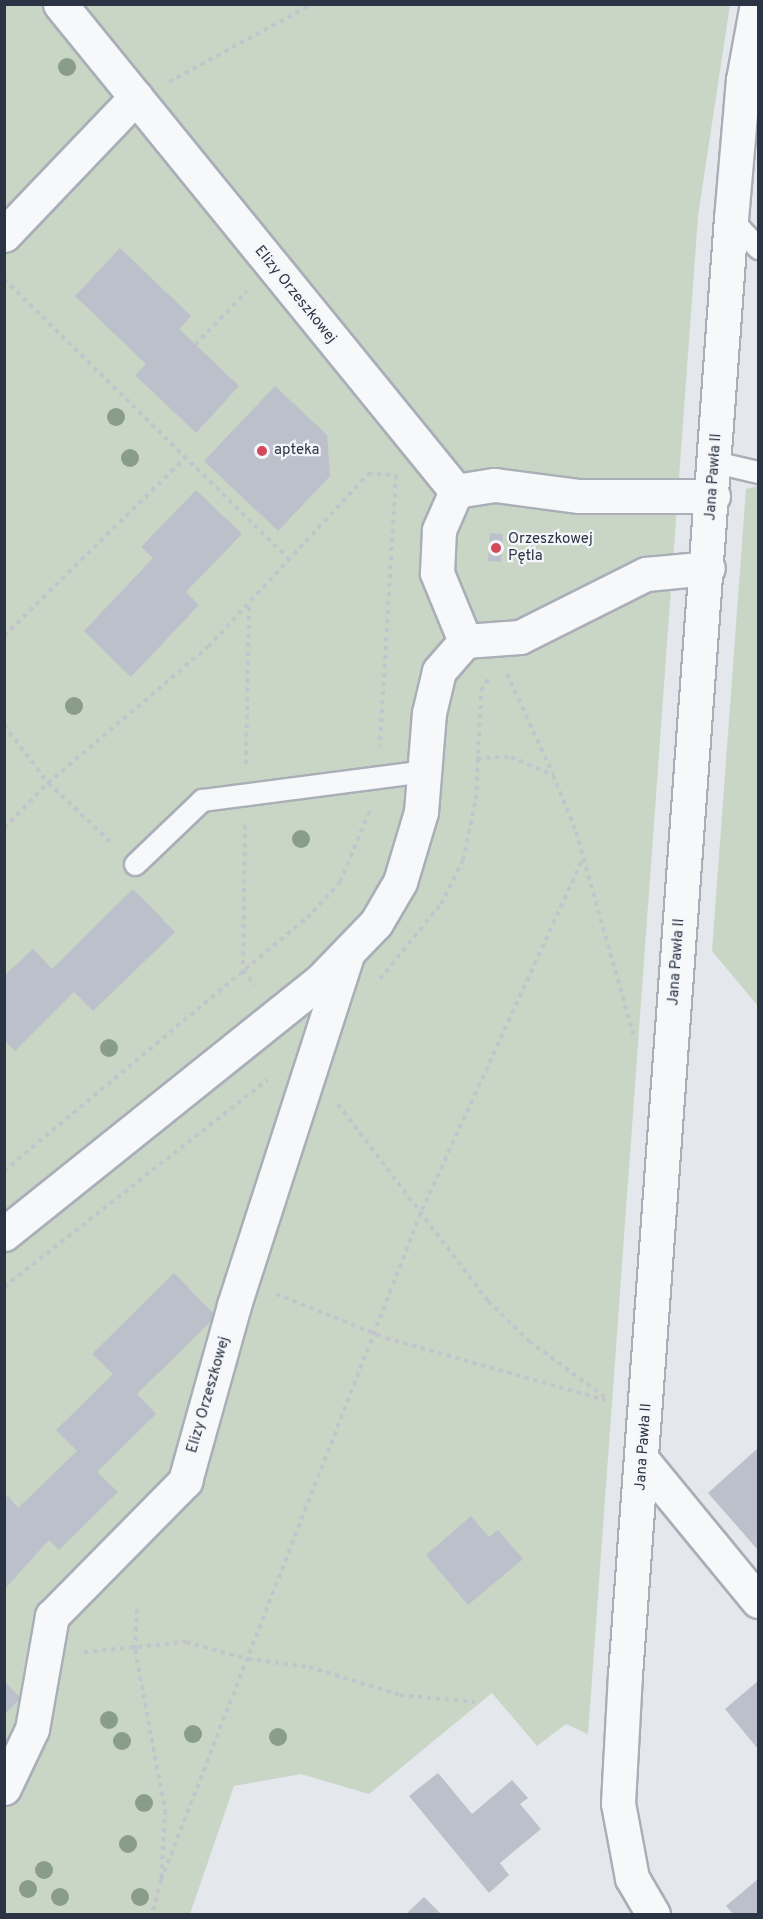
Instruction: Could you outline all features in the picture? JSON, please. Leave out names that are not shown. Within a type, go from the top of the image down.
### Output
[{"type":"street","name":"Elizy Orzeszkowej","points":[[60,4],[456,491]]},
{"type":"street","name":"Jana Pawła II","points":[[653,1914],[632,1878],[618,1803],[708,568],[731,219],[749,112],[757,4]]},
{"type":"street","points":[[4,235],[136,97]]},
{"type":"street","points":[[708,568],[646,574],[520,637],[465,641],[437,573],[439,530],[456,491],[495,485],[579,496],[713,496]]},
{"type":"street","name":"Elizy Orzeszkowej","points":[[4,1234],[346,958],[400,882],[422,813],[429,713],[439,671],[465,641]]},
{"type":"street","name":"Elizy Orzeszkowej","points":[[4,1788],[32,1729],[52,1616],[185,1481],[242,1280],[346,958]]},
{"type":"street","points":[[643,1461],[759,1602]]},
{"type":"lane","points":[[731,219],[759,248]]},
{"type":"lane","points":[[715,462],[759,471]]},
{"type":"lane","points":[[135,864],[202,800],[425,771]]},
{"type":"path","points":[[136,97],[228,55],[312,4]]},
{"type":"path","points":[[4,279],[288,558]]},
{"type":"path","points":[[195,345],[256,282]]},
{"type":"path","points":[[4,636],[186,457]]},
{"type":"path","points":[[4,828],[48,783],[208,647],[368,474],[396,475],[378,777],[357,847],[334,890],[4,1171]]},
{"type":"path","points":[[372,988],[421,933],[463,860],[476,799],[481,691],[491,674],[504,668],[553,775],[583,859],[637,1046]]},
{"type":"path","points":[[4,725],[48,783],[89,822]]},
{"type":"path","points":[[477,758],[511,757],[553,775]]},
{"type":"path","points":[[152,1914],[161,1880],[376,1334],[422,1210],[583,859]]},
{"type":"path","points":[[242,1280],[376,1334],[614,1403],[529,1341],[488,1301],[312,1066]]},
{"type":"path","points":[[4,1287],[275,1074]]},
{"type":"path","points":[[137,1609],[135,1650],[161,1769],[161,1880]]},
{"type":"path","points":[[71,1651],[135,1650],[186,1641],[248,1659],[309,1667],[400,1695],[475,1702]]},
{"type":"green space","points":[[5,5],[730,5],[698,216],[588,1734],[566,1724],[537,1746],[492,1693],[369,1794],[301,1774],[234,1786],[190,1914],[5,1914]]},
{"type":"green space","points":[[758,486],[758,1006],[712,951],[746,489]]},
{"type":"building","points":[[120,248],[191,316],[179,329],[239,386],[196,433],[135,375],[146,364],[75,296]]},
{"type":"building","points":[[275,386],[327,435],[330,476],[278,531],[204,461]]},
{"type":"building","points":[[196,490],[242,534],[186,592],[199,605],[131,677],[84,631],[153,558],[141,547]]},
{"type":"building","points":[[490,533],[503,534],[501,562],[488,561]]},
{"type":"building","points":[[133,889],[175,932],[93,1011],[74,992],[15,1051],[4,1040],[4,976],[33,949],[52,969]]},
{"type":"building","points":[[174,1273],[216,1316],[137,1394],[156,1414],[97,1472],[118,1492],[59,1550],[49,1540],[4,1590],[4,1499],[8,1496],[18,1508],[77,1451],[56,1430],[113,1374],[92,1354]]},
{"type":"building","points":[[758,1448],[758,1550],[708,1493]]},
{"type":"building","points":[[471,1516],[489,1537],[498,1530],[523,1559],[468,1605],[426,1555]]},
{"type":"building","points":[[4,1681],[21,1698],[4,1715]]},
{"type":"building","points":[[758,1681],[758,1749],[725,1709]]},
{"type":"building","points":[[438,1773],[472,1814],[512,1780],[528,1798],[520,1804],[541,1829],[500,1863],[509,1875],[489,1893],[409,1796]]},
{"type":"building","points":[[758,1879],[758,1914],[733,1914],[726,1906]]},
{"type":"building","points":[[424,1897],[441,1914],[406,1914]]},
{"type":"place","name":"apteka","points":[[262,451]]},
{"type":"place","name":"Orzeszkowej Pętla","points":[[496,548]]}]
